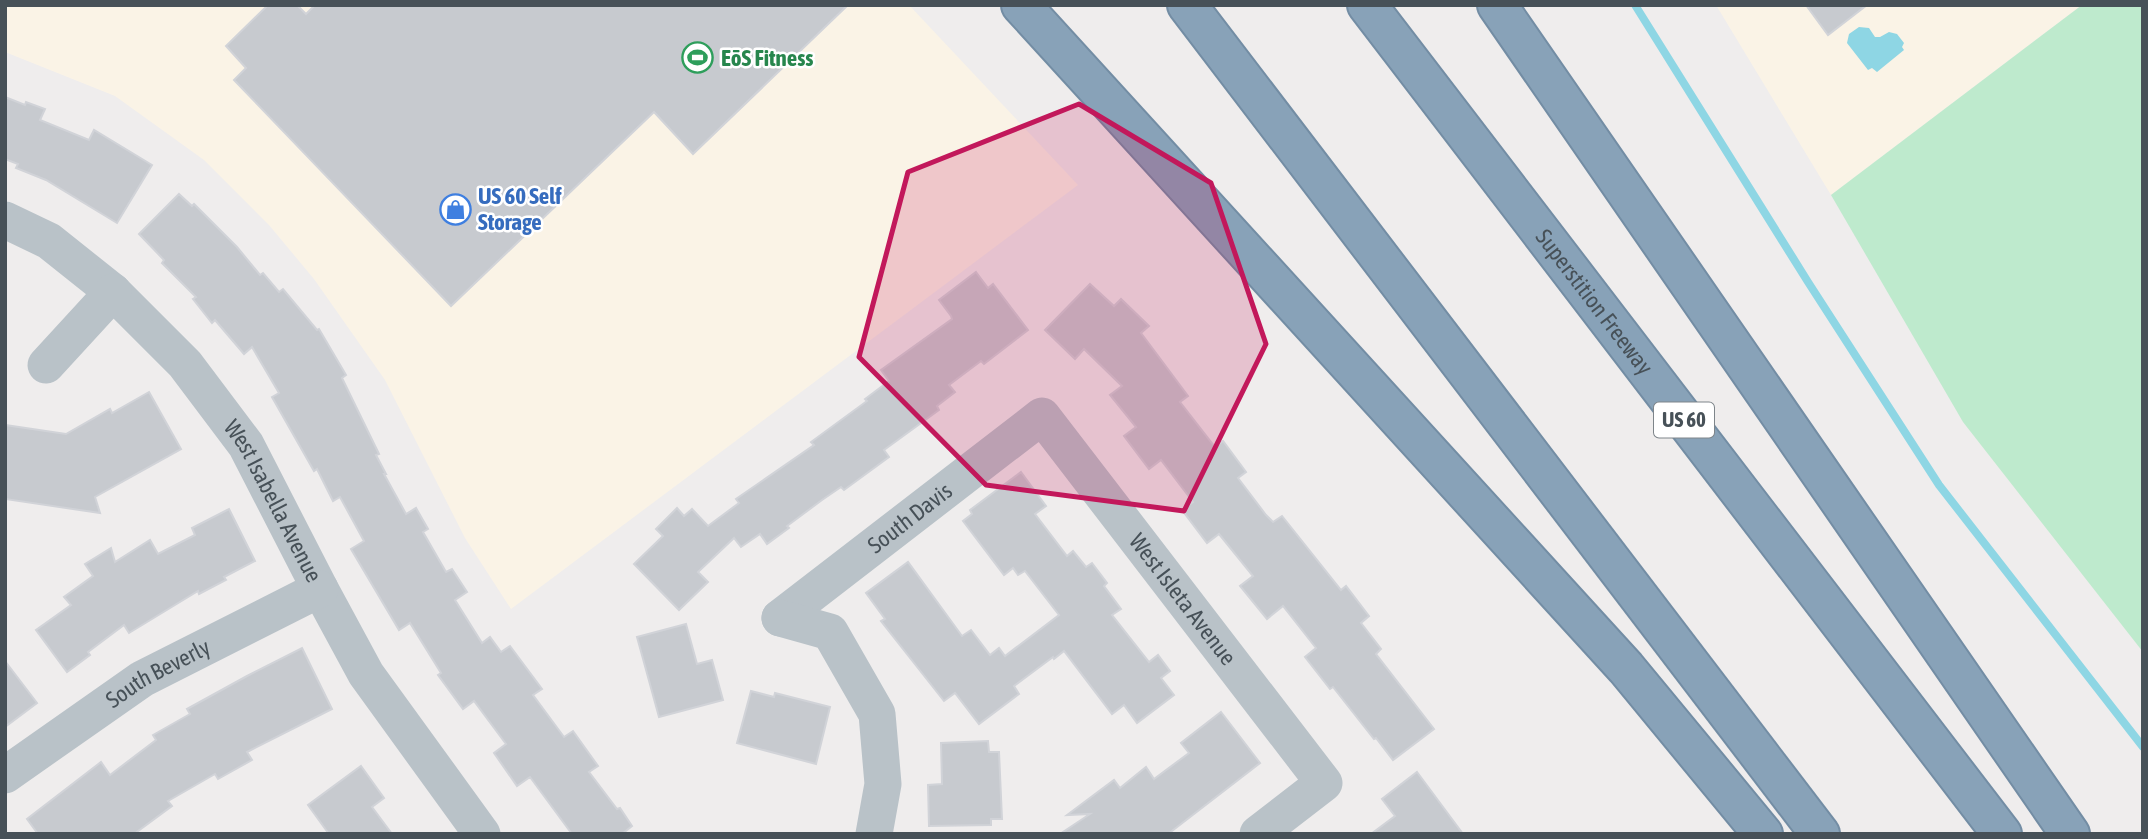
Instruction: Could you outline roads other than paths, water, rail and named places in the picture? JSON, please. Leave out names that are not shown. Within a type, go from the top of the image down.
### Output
[{"type":"highway","points":[[1021,5],[1626,668],[1763,834]]},
{"type":"highway","points":[[1187,5],[1820,834]]},
{"type":"highway","name":"Superstition Freeway","points":[[1367,5],[2002,834]]},
{"type":"highway","points":[[1497,5],[2070,834]]},
{"type":"street","name":"West Isabella Avenue","points":[[5,220],[48,241],[113,292],[185,364],[246,445],[366,674],[482,834]]},
{"type":"street","points":[[46,365],[113,292]]},
{"type":"street","name":"South Davis","points":[[874,834],[883,784],[877,714],[830,632],[780,618],[1042,416]]},
{"type":"street","name":"West Isleta Avenue","points":[[1042,416],[1324,783],[1258,834]]},
{"type":"street","name":"South Beverly","points":[[5,775],[142,679],[320,589]]},
{"type":"water","points":[[1859,27],[1869,28],[1875,37],[1889,32],[1897,34],[1904,43],[1904,50],[1877,72],[1872,68],[1868,70],[1847,43],[1849,34]]},
{"type":"waterway","points":[[1635,5],[1939,485],[2143,747]]},
{"type":"place","name":"EōS Fitness","points":[[698,58]]},
{"type":"place","name":"US 60 Self Storage","points":[[455,209]]}]
